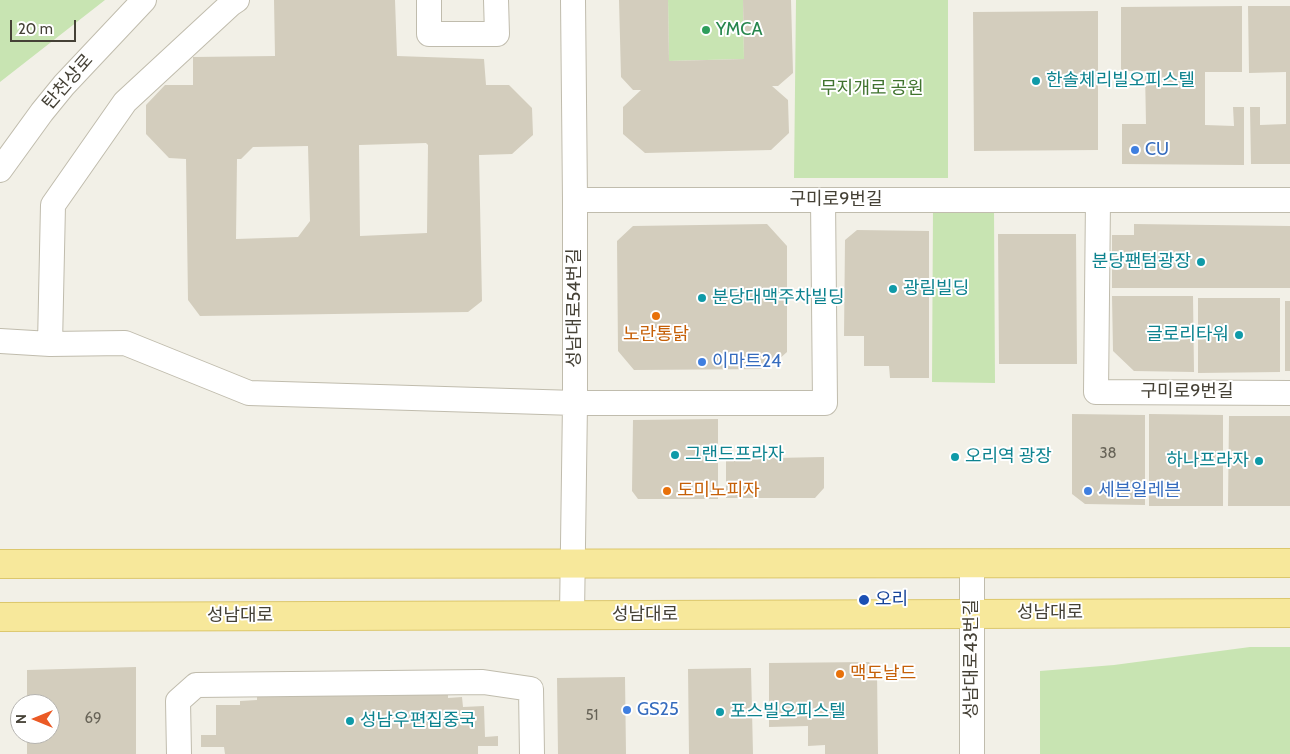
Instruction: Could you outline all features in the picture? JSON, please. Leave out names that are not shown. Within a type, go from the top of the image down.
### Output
[{"type":"main road","points":[[0,564],[1290,563]]},
{"type":"main road","name":"성남대로","points":[[0,617],[1290,613]]},
{"type":"street","name":"탄천상로","points":[[0,170],[64,85],[144,0]]},
{"type":"street","points":[[50,344],[53,205],[125,102],[237,0]]},
{"type":"street","points":[[429,0],[429,34],[497,34],[496,0]]},
{"type":"street","name":"성남대로54번길","points":[[572,615],[575,403],[573,0]]},
{"type":"street","name":"구미로9번길","points":[[575,200],[1290,200]]},
{"type":"street","points":[[0,341],[50,344],[125,343],[249,394],[575,403],[825,403],[823,200]]},
{"type":"street","name":"구미로9번길","points":[[1098,200],[1096,392],[1290,393]]},
{"type":"street","name":"성남대로43번길","points":[[972,563],[972,754]]},
{"type":"street","points":[[179,754],[178,701],[196,686],[483,682],[531,689],[532,754]]},
{"type":"green space","points":[[0,0],[105,0],[0,82]]},
{"type":"green space","name":"YMCA","points":[[668,0],[743,0],[744,59],[669,61]]},
{"type":"green space","name":"무지개로 공원","points":[[796,0],[948,0],[948,178],[794,178]]},
{"type":"green space","points":[[933,208],[994,209],[995,383],[932,382]]},
{"type":"green space","points":[[1250,647],[1290,647],[1290,754],[1040,754],[1040,671],[1114,665]]},
{"type":"building","points":[[274,0],[395,0],[397,56],[484,59],[486,85],[509,85],[532,108],[533,135],[512,154],[479,155],[482,301],[468,312],[200,316],[188,300],[186,159],[169,158],[146,134],[146,105],[165,85],[193,85],[193,57],[275,56]],"holes":[[[426,143],[428,145],[427,233],[360,236],[359,145]],[[308,146],[310,221],[298,237],[236,239],[237,159],[241,159],[253,147]]]},
{"type":"building","points":[[619,0],[668,0],[669,61],[744,59],[743,0],[791,0],[793,73],[778,86],[772,86],[788,100],[789,133],[771,150],[645,153],[623,134],[623,107],[641,90],[633,90],[621,77]]},
{"type":"building","points":[[1242,6],[1242,72],[1205,72],[1205,125],[1234,126],[1233,107],[1244,107],[1244,165],[1122,164],[1122,124],[1146,124],[1145,71],[1121,71],[1121,7]]},
{"type":"building","points":[[1248,6],[1290,6],[1290,164],[1251,164],[1250,107],[1260,107],[1260,125],[1286,124],[1286,72],[1249,73]]},
{"type":"building","name":"한솔체리빌오피스텔","points":[[1098,11],[1098,150],[974,151],[973,12]]},
{"type":"building","name":"분당대맥주차빌딩","points":[[767,224],[787,246],[787,352],[768,369],[634,370],[618,351],[617,241],[633,226]]},
{"type":"building","name":"분당팬텀광장","points":[[1134,224],[1290,226],[1290,288],[1112,288],[1112,235],[1134,235]]},
{"type":"building","name":"광림빌딩","points":[[857,230],[929,231],[929,378],[890,378],[889,366],[864,366],[864,336],[844,336],[845,240]]},
{"type":"building","points":[[998,234],[1076,234],[1077,364],[999,364]]},
{"type":"building","points":[[1112,296],[1193,296],[1194,372],[1134,371],[1113,351]]},
{"type":"building","name":"글로리타워","points":[[1198,298],[1280,298],[1280,372],[1198,373]]},
{"type":"building","points":[[1285,301],[1290,301],[1290,371],[1285,371]]},
{"type":"building","points":[[1072,414],[1145,415],[1145,505],[1085,504],[1072,494]]},
{"type":"building","points":[[1149,414],[1223,415],[1223,506],[1149,506]]},
{"type":"building","name":"하나프라자","points":[[1229,416],[1290,416],[1290,506],[1228,506]]},
{"type":"building","name":"그랜드프라자","points":[[718,419],[718,499],[638,499],[632,491],[633,420]]},
{"type":"building","points":[[824,457],[824,488],[815,498],[726,498],[726,459]]},
{"type":"building","points":[[869,662],[877,671],[878,754],[825,754],[825,745],[808,746],[808,726],[769,727],[769,663]]},
{"type":"building","points":[[136,667],[136,754],[27,754],[27,744],[60,744],[60,694],[27,694],[27,670]]},
{"type":"building","name":"포스빌오피스텔","points":[[751,668],[753,754],[689,754],[688,669]]},
{"type":"building","points":[[625,677],[626,754],[558,754],[557,678]]},
{"type":"building","name":"성남우편집중국","points":[[448,692],[448,698],[462,697],[463,707],[484,706],[485,737],[498,736],[498,746],[478,746],[478,754],[225,754],[224,747],[201,747],[201,735],[216,735],[216,705],[240,705],[240,701],[257,700],[257,693]]},
{"type":"place","name":"YMCA","points":[[706,30]]},
{"type":"place","name":"한솔체리빌오피스텔","points":[[1036,81]]},
{"type":"place","name":"CU","points":[[1135,150]]},
{"type":"place","name":"분당팬텀광장","points":[[1201,262]]},
{"type":"place","name":"광림빌딩","points":[[893,289]]},
{"type":"place","name":"분당대맥주차빌딩","points":[[702,298]]},
{"type":"place","name":"노란통닭","points":[[656,316]]},
{"type":"place","name":"글로리타워","points":[[1239,335]]},
{"type":"place","name":"이마트24","points":[[702,362]]},
{"type":"place","name":"그랜드프라자","points":[[675,455]]},
{"type":"place","name":"오리역 광장","points":[[955,457]]},
{"type":"place","name":"하나프라자","points":[[1259,461]]},
{"type":"place","name":"도미노피자","points":[[667,491]]},
{"type":"place","name":"세븐일레븐","points":[[1088,491]]},
{"type":"place","name":"오리","points":[[864,600]]},
{"type":"place","name":"맥도날드","points":[[840,674]]},
{"type":"place","name":"GS25","points":[[627,710]]},
{"type":"place","name":"포스빌오피스텔","points":[[720,712]]},
{"type":"place","name":"성남우편집중국","points":[[350,721]]}]
